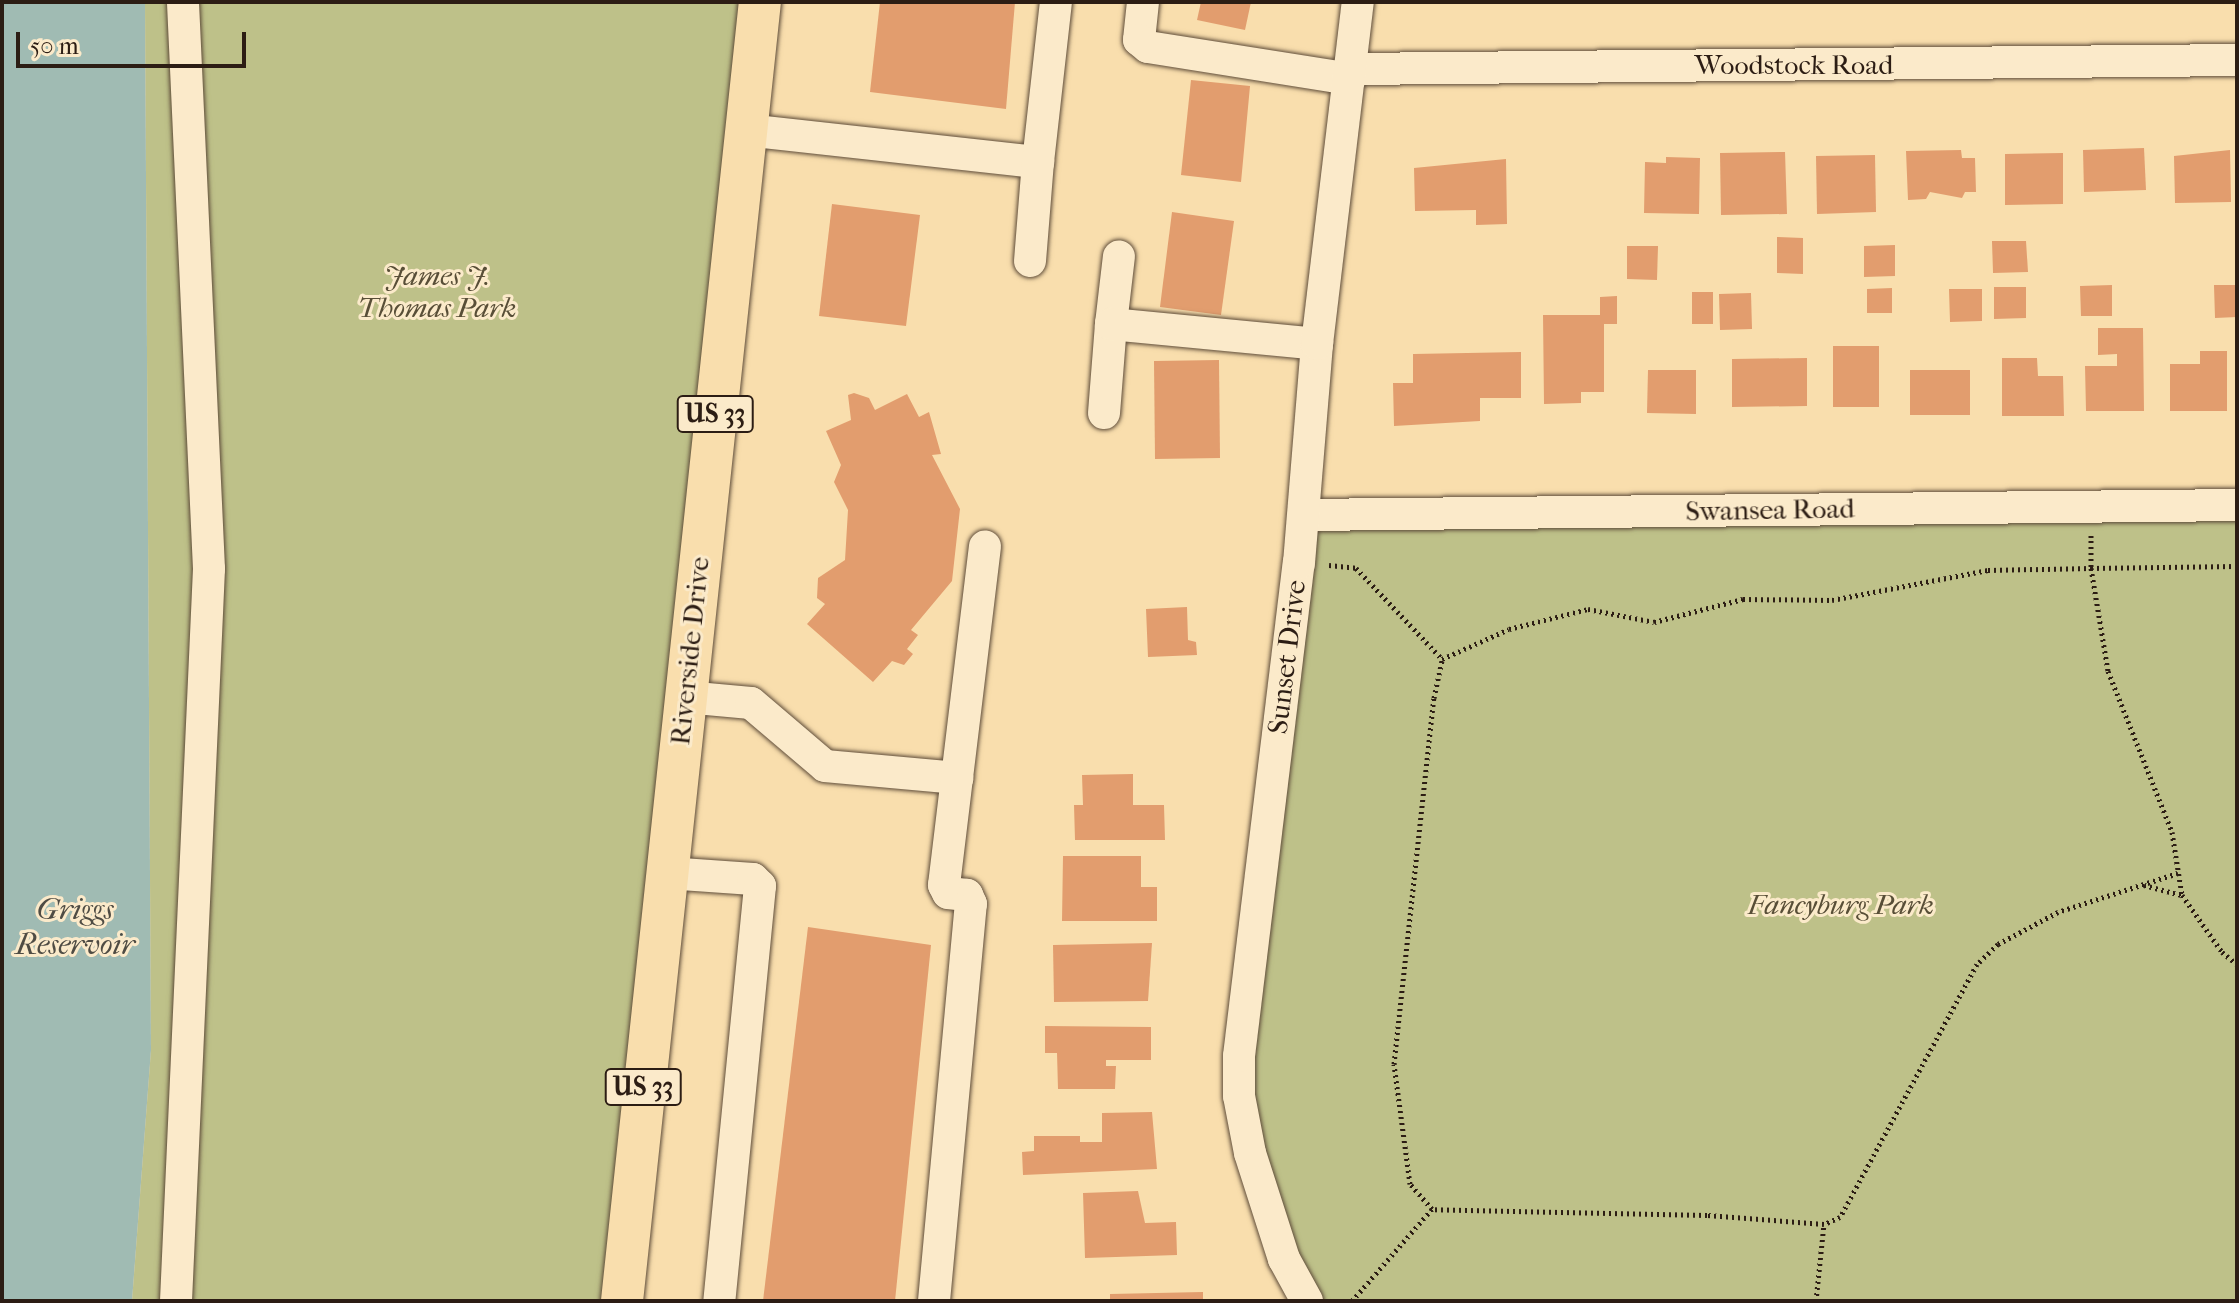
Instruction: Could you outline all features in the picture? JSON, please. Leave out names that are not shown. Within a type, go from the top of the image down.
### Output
[{"type":"main road","name":"Riverside Drive","points":[[622,1301],[760,2]]},
{"type":"street","points":[[176,1301],[209,569],[183,2]]},
{"type":"street","points":[[1030,261],[1056,2]]},
{"type":"street","name":"Woodstock Road","points":[[1143,2],[1139,40],[1148,47],[1350,74],[2237,60]]},
{"type":"street","name":"Sunset Drive","points":[[1307,1301],[1284,1259],[1250,1153],[1239,1096],[1239,1056],[1304,515],[1317,344],[1358,2]]},
{"type":"street","points":[[746,130],[1038,162]]},
{"type":"street","points":[[1104,413],[1119,256]]},
{"type":"street","points":[[1111,324],[1317,344]]},
{"type":"street","name":"Swansea Road","points":[[1304,515],[2237,505]]},
{"type":"street","points":[[934,1301],[971,904],[967,895],[948,893],[944,885],[985,546]]},
{"type":"street","points":[[685,697],[751,703],[825,766],[957,778]]},
{"type":"street","points":[[667,873],[753,879],[760,886],[719,1301]]},
{"type":"path","points":[[2091,525],[2091,568],[2108,671],[2172,832],[2182,895],[2222,952],[2237,964]]},
{"type":"path","points":[[1316,564],[1356,568],[1442,659]]},
{"type":"path","points":[[1442,659],[1509,629],[1588,609],[1654,622],[1743,599],[1832,600],[1988,570],[2237,566]]},
{"type":"path","points":[[1442,659],[1394,1064],[1410,1184],[1432,1209],[1707,1215],[1824,1224],[1840,1217],[1977,964],[1998,944],[2037,922],[2178,873]]},
{"type":"path","points":[[2143,885],[2182,895]]},
{"type":"path","points":[[1352,1301],[1432,1209]]},
{"type":"path","points":[[1816,1301],[1824,1224]]},
{"type":"green space","name":"James J. Thomas Park","points":[[145,2],[760,2],[622,1301],[132,1301],[151,1050]]},
{"type":"green space","name":"Fancyburg Park","points":[[2237,505],[2237,1301],[1307,1301],[1239,1096],[1304,515]]},
{"type":"water","name":"Griggs Reservoir","points":[[2,2],[145,2],[151,1050],[132,1301],[2,1301]]},
{"type":"building","points":[[880,2],[1015,2],[1006,109],[870,92]]},
{"type":"building","points":[[1201,2],[1251,2],[1245,30],[1197,20]]},
{"type":"building","points":[[1191,80],[1250,86],[1241,182],[1181,175]]},
{"type":"building","points":[[2144,148],[2146,190],[2084,192],[2083,150]]},
{"type":"building","points":[[1961,150],[1962,158],[1975,158],[1976,192],[1965,192],[1962,198],[1930,192],[1926,199],[1908,200],[1906,151]]},
{"type":"building","points":[[2230,150],[2231,202],[2175,203],[2174,156]]},
{"type":"building","points":[[1785,152],[1787,214],[1721,215],[1720,153]]},
{"type":"building","points":[[2063,153],[2063,204],[2005,205],[2005,154]]},
{"type":"building","points":[[1875,155],[1876,212],[1817,214],[1816,156]]},
{"type":"building","points":[[1666,157],[1700,158],[1699,214],[1644,213],[1645,162],[1666,163]]},
{"type":"building","points":[[1506,159],[1507,224],[1476,225],[1476,210],[1415,211],[1414,168]]},
{"type":"building","points":[[832,204],[920,215],[906,326],[819,316]]},
{"type":"building","points":[[1172,212],[1234,221],[1221,315],[1160,307]]},
{"type":"building","points":[[1777,237],[1803,238],[1803,274],[1777,273]]},
{"type":"building","points":[[1992,241],[2026,241],[2028,272],[1993,273]]},
{"type":"building","points":[[1895,245],[1895,276],[1864,277],[1864,246]]},
{"type":"building","points":[[1627,246],[1658,246],[1657,280],[1627,279]]},
{"type":"building","points":[[2112,285],[2112,316],[2081,316],[2080,286]]},
{"type":"building","points":[[2214,285],[2237,285],[2237,317],[2215,318]]},
{"type":"building","points":[[1994,287],[2026,287],[2026,318],[1994,319]]},
{"type":"building","points":[[1892,288],[1892,313],[1867,313],[1867,289]]},
{"type":"building","points":[[1949,289],[1982,289],[1982,321],[1950,322]]},
{"type":"building","points":[[1692,292],[1713,292],[1713,324],[1692,324]]},
{"type":"building","points":[[1751,293],[1752,329],[1720,330],[1719,294]]},
{"type":"building","points":[[1617,296],[1617,324],[1604,324],[1604,392],[1581,392],[1581,403],[1544,404],[1543,315],[1600,315],[1600,297]]},
{"type":"building","points":[[2098,328],[2143,328],[2144,411],[2086,411],[2085,366],[2117,366],[2117,354],[2098,355]]},
{"type":"building","points":[[1833,346],[1879,346],[1879,407],[1833,407]]},
{"type":"building","points":[[2200,351],[2227,351],[2227,411],[2170,411],[2170,364],[2200,364]]},
{"type":"building","points":[[1521,352],[1521,398],[1480,398],[1480,421],[1394,426],[1393,383],[1413,383],[1413,354]]},
{"type":"building","points":[[1807,358],[1807,406],[1732,407],[1732,359]]},
{"type":"building","points":[[2002,358],[2037,358],[2038,376],[2063,376],[2064,416],[2002,416]]},
{"type":"building","points":[[1219,360],[1220,458],[1155,459],[1154,361]]},
{"type":"building","points":[[1648,370],[1696,370],[1696,414],[1647,413]]},
{"type":"building","points":[[1910,370],[1970,370],[1970,415],[1910,415]]},
{"type":"building","points":[[854,393],[869,398],[875,410],[907,394],[919,417],[929,412],[941,454],[932,455],[960,509],[952,581],[911,630],[918,635],[907,649],[913,654],[904,665],[892,661],[873,682],[807,624],[825,604],[817,598],[818,578],[845,560],[848,510],[834,482],[841,465],[826,431],[851,420],[848,395]]},
{"type":"building","points":[[1187,607],[1188,640],[1196,642],[1197,655],[1148,657],[1146,609]]},
{"type":"building","points":[[1133,774],[1133,805],[1164,805],[1165,840],[1075,840],[1074,805],[1083,805],[1082,775]]},
{"type":"building","points":[[1063,856],[1141,856],[1141,887],[1157,887],[1157,921],[1062,921]]},
{"type":"building","points":[[808,927],[931,945],[895,1301],[763,1301]]},
{"type":"building","points":[[1152,943],[1148,1001],[1054,1002],[1053,945]]},
{"type":"building","points":[[1045,1026],[1151,1027],[1151,1060],[1106,1060],[1106,1066],[1116,1066],[1115,1089],[1058,1089],[1057,1053],[1045,1053]]},
{"type":"building","points":[[1152,1112],[1157,1169],[1023,1175],[1022,1152],[1034,1151],[1034,1136],[1080,1136],[1080,1142],[1102,1142],[1102,1113]]},
{"type":"building","points":[[1138,1191],[1145,1223],[1176,1222],[1177,1255],[1085,1258],[1083,1193]]},
{"type":"building","points":[[1203,1292],[1203,1301],[1110,1301],[1110,1294]]}]
